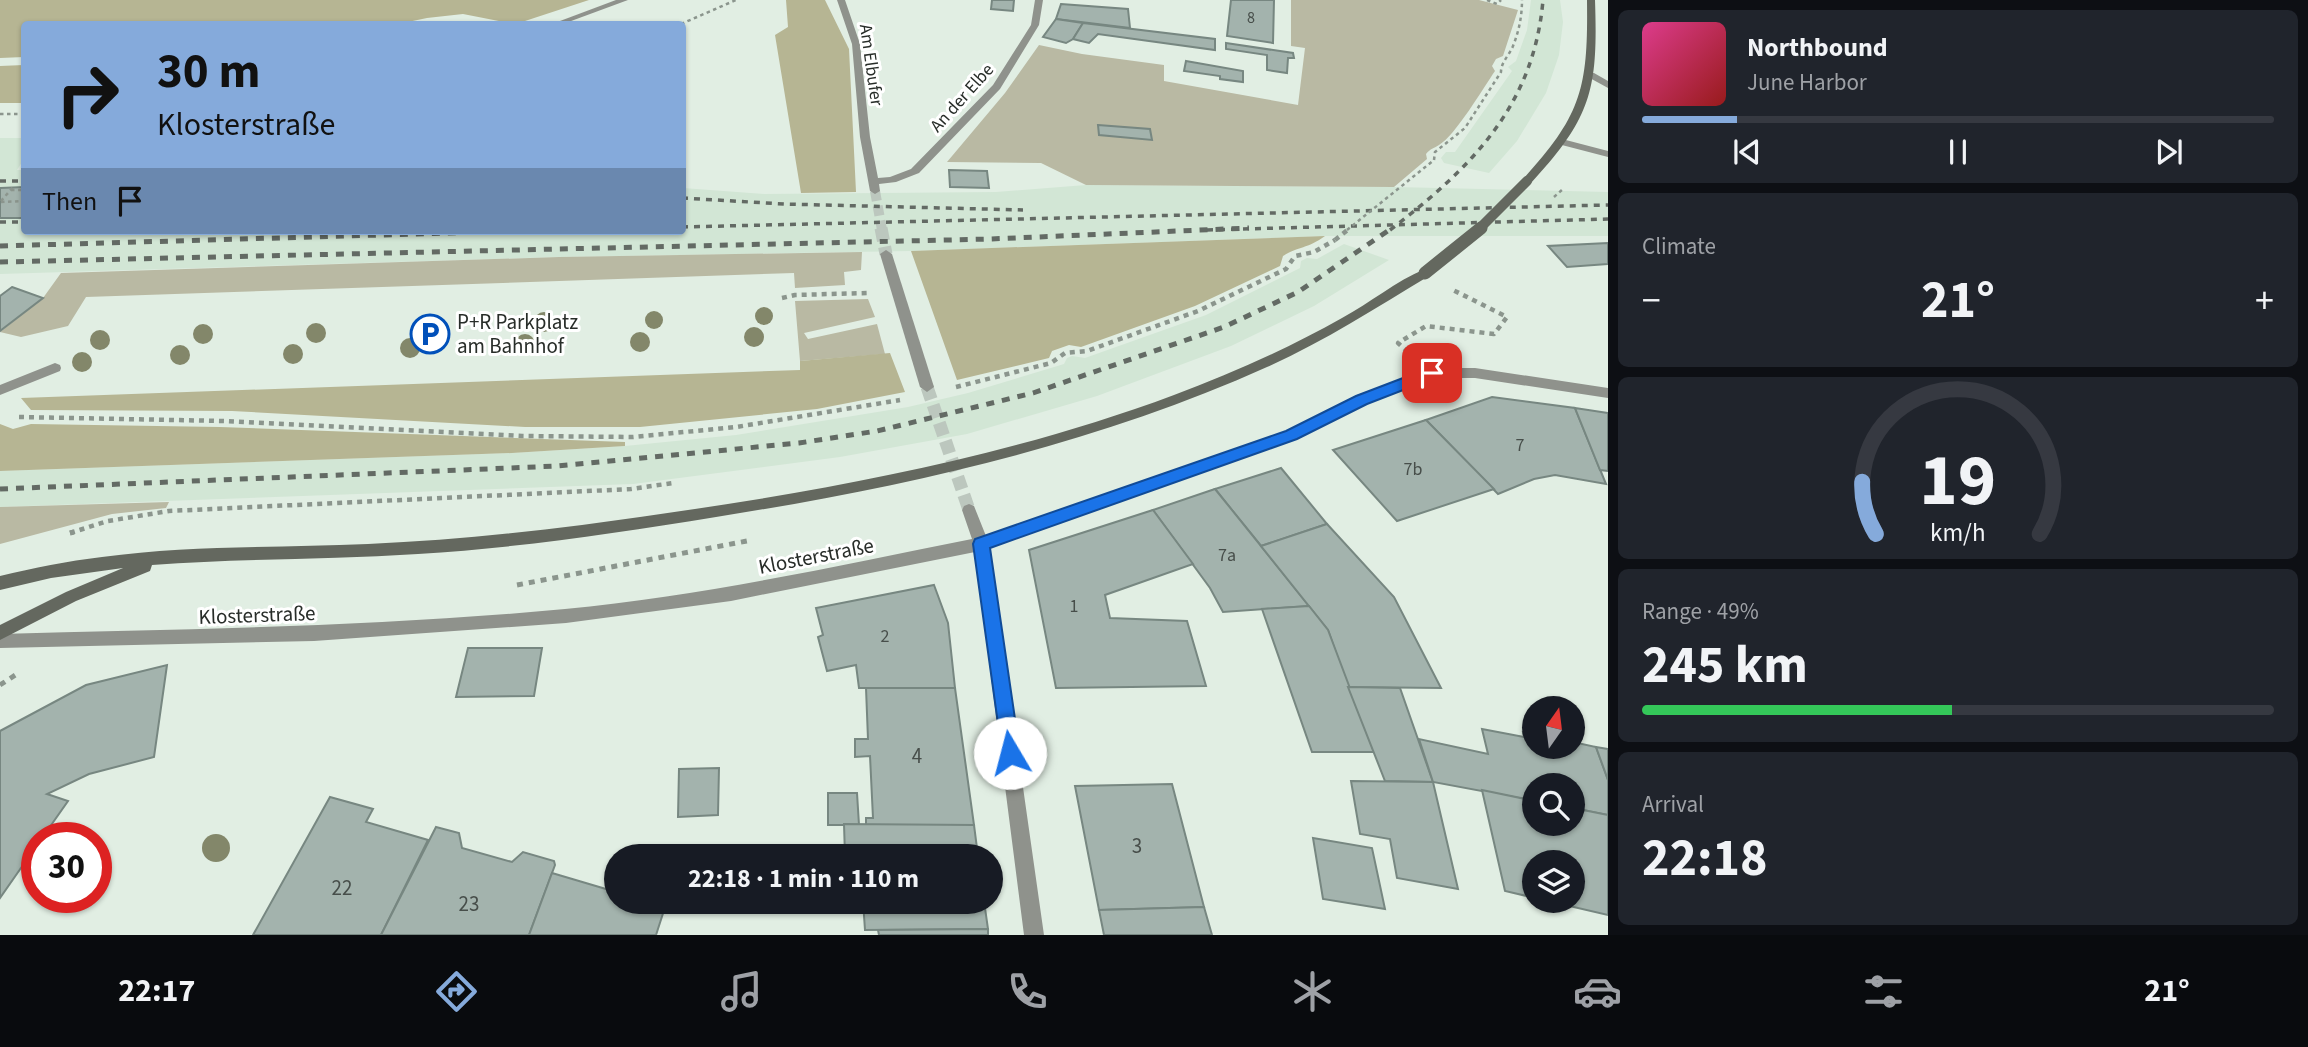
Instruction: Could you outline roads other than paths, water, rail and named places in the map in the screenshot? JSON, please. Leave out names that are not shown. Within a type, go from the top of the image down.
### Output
[{"type":"main road","points":[[0,583],[78,566],[242,553],[416,548],[508,540],[853,490],[1057,440],[1195,393],[1319,337],[1373,307],[1425,273],[1482,227],[1562,142],[1581,110],[1591,75],[1591,0]]},
{"type":"main road","points":[[0,633],[42,609],[108,579],[166,559]]},
{"type":"street","points":[[564,21],[624,0]]},
{"type":"street","name":"Am Elbufer","points":[[841,0],[856,44],[865,137],[874,186]]},
{"type":"street","name":"An der Elbe","points":[[874,186],[915,171],[997,87],[1035,25],[1039,0]]},
{"type":"street","points":[[1591,75],[1608,85]]},
{"type":"street","points":[[1562,142],[1608,154]]},
{"type":"street","points":[[886,254],[927,387]]},
{"type":"street","points":[[0,390],[55,368]]},
{"type":"street","name":"Klosterstraße","points":[[0,641],[314,635],[566,616],[731,594],[981,544],[1291,435],[1362,400],[1432,373],[1475,373],[1608,393]]},
{"type":"street","points":[[970,510],[981,544],[1034,935]]},
{"type":"tunnel","points":[[875,191],[882,230]]},
{"type":"tunnel","points":[[881,228],[886,254]]},
{"type":"tunnel","points":[[927,387],[969,510]]},
{"type":"railway","points":[[1416,210],[1472,158],[1494,132],[1512,103],[1527,72],[1537,38],[1543,0]]},
{"type":"railway","points":[[0,181],[21,181]]},
{"type":"railway","points":[[686,198],[784,204],[1023,210]]},
{"type":"railway","points":[[1416,210],[1608,205]]},
{"type":"railway","points":[[686,227],[1416,210]]},
{"type":"railway","points":[[1397,225],[1416,210]]},
{"type":"railway","points":[[1397,225],[1608,219]]},
{"type":"railway","points":[[0,222],[21,222]]},
{"type":"railway","points":[[1207,230],[1397,225]]},
{"type":"railway","points":[[1390,230],[1397,225]]},
{"type":"railway","points":[[0,262],[990,239],[1249,228]]},
{"type":"railway","points":[[0,489],[558,466],[799,443],[877,431],[1033,393],[1224,327],[1298,292],[1392,228]]},
{"type":"railway","points":[[0,246],[381,235]]},
{"type":"place","name":"P+R Parkplatz am Bahnhof","points":[[430,334]]}]
